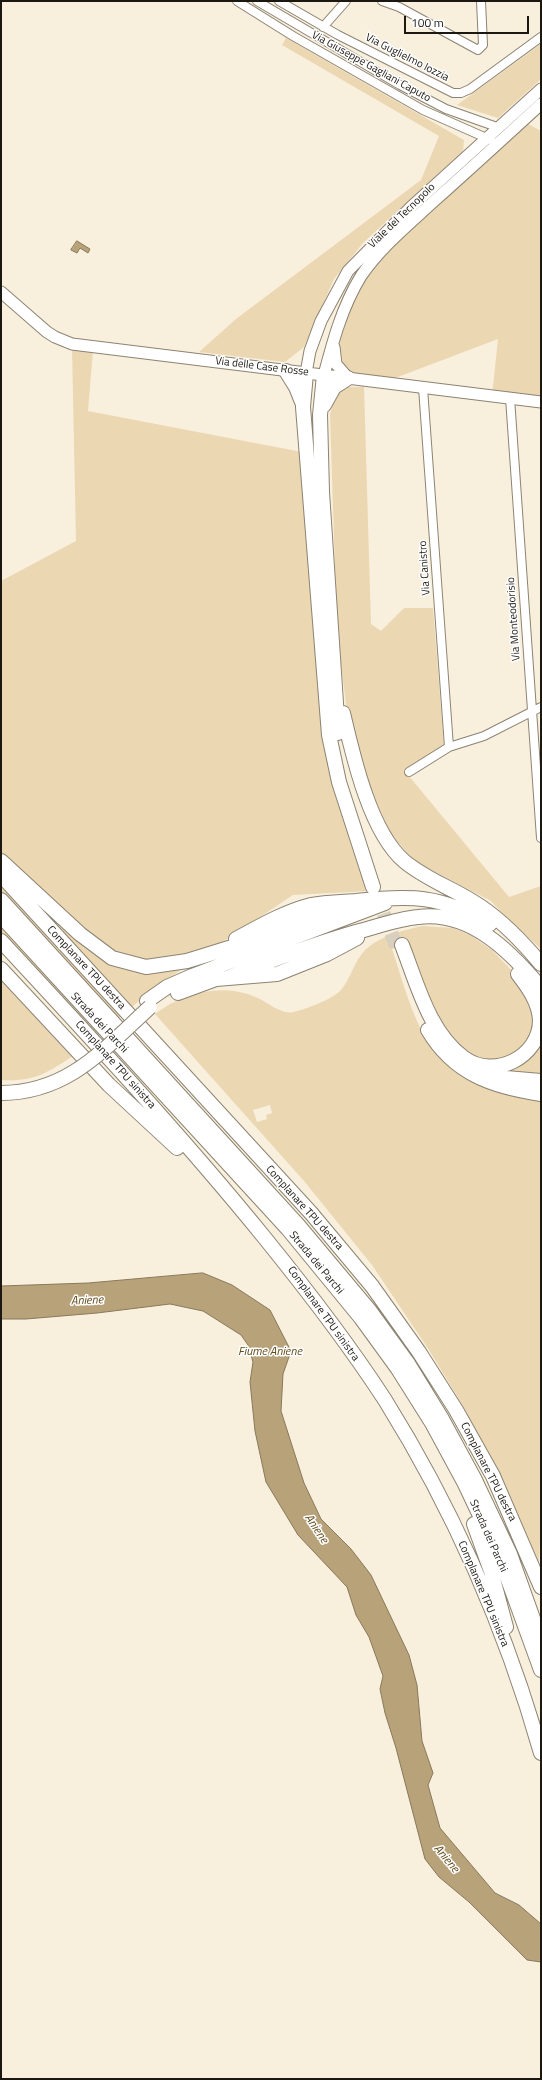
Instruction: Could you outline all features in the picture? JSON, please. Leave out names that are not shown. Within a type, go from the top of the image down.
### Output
[{"type":"highway","points":[[286,371],[296,387],[303,407]]},
{"type":"highway","points":[[306,373],[303,407],[329,736],[339,782],[377,885],[346,777],[338,732],[322,492],[320,415],[324,375]]},
{"type":"highway","points":[[320,415],[330,392],[348,378]]},
{"type":"highway","points":[[332,658],[341,706],[357,765],[375,818],[386,839],[407,863],[420,873],[483,908],[522,942],[541,964]]},
{"type":"highway","points":[[1,861],[80,934],[112,958],[146,967],[186,961],[258,939],[356,900],[405,896],[436,900],[457,906],[522,942]]},
{"type":"highway","name":"Complanare TPU destra","points":[[1,875],[311,1213],[372,1286],[419,1352],[460,1416],[493,1476],[541,1587]]},
{"type":"highway","points":[[1,1085],[29,1084],[71,1066],[91,1052],[167,987],[192,976],[405,896]]},
{"type":"highway","name":"Strada dei Parchi","points":[[1,900],[298,1225],[375,1317],[407,1362],[442,1419],[474,1478],[510,1554],[541,1641]]},
{"type":"highway","name":"Strada dei Parchi","points":[[1,916],[283,1224],[317,1263],[389,1356],[432,1423],[465,1484],[501,1560],[541,1670]]},
{"type":"highway","points":[[1,1093],[23,1092],[38,1089],[72,1075],[93,1060],[148,1004],[193,986],[227,978],[277,974],[327,954],[380,926],[418,917],[429,916],[452,920],[487,936],[513,956],[541,988]]},
{"type":"highway","points":[[487,936],[531,993],[537,1005],[540,1021],[536,1037],[529,1049],[521,1057],[501,1066],[480,1066],[464,1058],[439,1032],[400,946],[426,1028],[442,1051],[458,1067],[470,1073],[501,1086],[541,1094]]},
{"type":"highway","name":"Complanare TPU sinistra","points":[[1,941],[119,1068],[225,1188],[265,1239],[292,1270],[329,1319],[385,1401],[429,1477],[471,1561],[503,1638],[533,1724],[541,1753]]},
{"type":"highway","points":[[1,969],[109,1085],[161,1131],[265,1239]]},
{"type":"highway","points":[[470,1073],[504,1079],[541,1081]]},
{"type":"highway","points":[[432,1423],[440,1452],[462,1495],[491,1571],[533,1724]]},
{"type":"main road","name":"Viale del Tecnopolo","points":[[306,373],[310,351],[321,322],[348,271],[411,207],[497,127],[541,89]]},
{"type":"main road","name":"Viale del Tecnopolo","points":[[324,375],[334,337],[354,289],[362,275],[382,250],[541,104]]},
{"type":"main road","name":"Via delle Case Rosse","points":[[1,292],[47,332],[72,344],[541,402]]},
{"type":"main road","points":[[334,337],[336,364],[348,378]]},
{"type":"main road","points":[[286,371],[310,351]]},
{"type":"street","name":"Via Giuseppe Gagliani Caputo","points":[[237,1],[293,36],[423,110],[498,143]]},
{"type":"street","name":"Via Giuseppe Gagliani Caputo","points":[[257,1],[355,60],[446,109],[497,127]]},
{"type":"street","name":"Via Guglielmo Iozzia","points":[[279,1],[323,27],[389,62],[456,93],[470,89],[541,36]]},
{"type":"street","points":[[323,27],[346,1]]},
{"type":"street","points":[[382,1],[399,7],[478,50],[483,44],[481,1]]},
{"type":"street","name":"Via Canistro","points":[[423,388],[449,747]]},
{"type":"street","name":"Via Monteodorisio","points":[[510,398],[541,838]]},
{"type":"street","points":[[409,772],[449,747],[484,736],[541,707]]},
{"type":"shaded area","points":[[286,38],[464,140],[463,151],[363,243],[334,279],[304,347],[285,362],[199,352],[236,319],[421,180],[439,136],[282,45]]},
{"type":"shaded area","points":[[541,44],[541,79],[498,118],[457,105]]},
{"type":"shaded area","points":[[523,121],[541,131],[541,402],[492,396],[498,339],[382,383],[324,375],[362,275]]},
{"type":"shaded area","points":[[72,348],[93,350],[88,411],[302,452],[318,667],[369,891],[293,895],[154,988],[88,1045],[1,949],[1,581],[76,541]]},
{"type":"shaded area","points":[[347,387],[364,387],[371,624],[381,631],[404,608],[433,608],[444,746],[404,770],[509,897],[541,886],[541,949],[491,901],[416,862],[391,835],[360,764],[347,712],[337,633],[330,414],[336,395]]},
{"type":"shaded area","points":[[422,926],[453,928],[472,936],[493,951],[515,974],[534,1015],[532,1035],[516,1055],[492,1063],[465,1053],[438,1022],[409,944],[392,949],[420,1028],[430,1045],[443,1061],[459,1074],[485,1088],[541,1100],[541,1525],[539,1563],[507,1489],[463,1406],[429,1350],[372,1265],[304,1181],[155,1014],[166,1006],[191,995],[218,990],[245,993],[284,1012],[294,1012],[305,1009],[326,1000],[341,990],[358,959],[372,944],[392,934]],"holes":[[[270,1105],[272,1113],[266,1115],[267,1119],[257,1122],[253,1110]]]},
{"type":"shaded area","points":[[1,974],[73,1056],[47,1072],[31,1078],[1,1080]]},
{"type":"shaded area","points":[[541,1044],[541,1078],[498,1073],[536,1051]]},
{"type":"water","points":[[77,241],[90,249],[88,253],[80,248],[77,253],[71,250]]},
{"type":"water","points":[[203,1273],[232,1285],[270,1310],[291,1351],[283,1374],[281,1411],[304,1483],[321,1519],[351,1549],[371,1575],[409,1655],[417,1685],[422,1741],[433,1773],[428,1785],[440,1828],[495,1893],[519,1905],[541,1924],[541,1962],[527,1960],[469,1902],[439,1877],[425,1859],[396,1748],[385,1713],[380,1689],[383,1676],[369,1637],[356,1615],[347,1587],[298,1535],[266,1482],[255,1431],[250,1382],[253,1362],[248,1345],[241,1335],[203,1311],[170,1304],[97,1313],[26,1319],[1,1319],[1,1286],[88,1283]]},
{"type":"tunnel","points":[[376,894],[397,948]]},
{"type":"water label","name":"Aniene","points":[[87,1301]]},
{"type":"water label","name":"Fiume Aniene","points":[[270,1352]]},
{"type":"water label","name":"Aniene","points":[[316,1529]]},
{"type":"water label","name":"Aniene","points":[[446,1859]]}]
